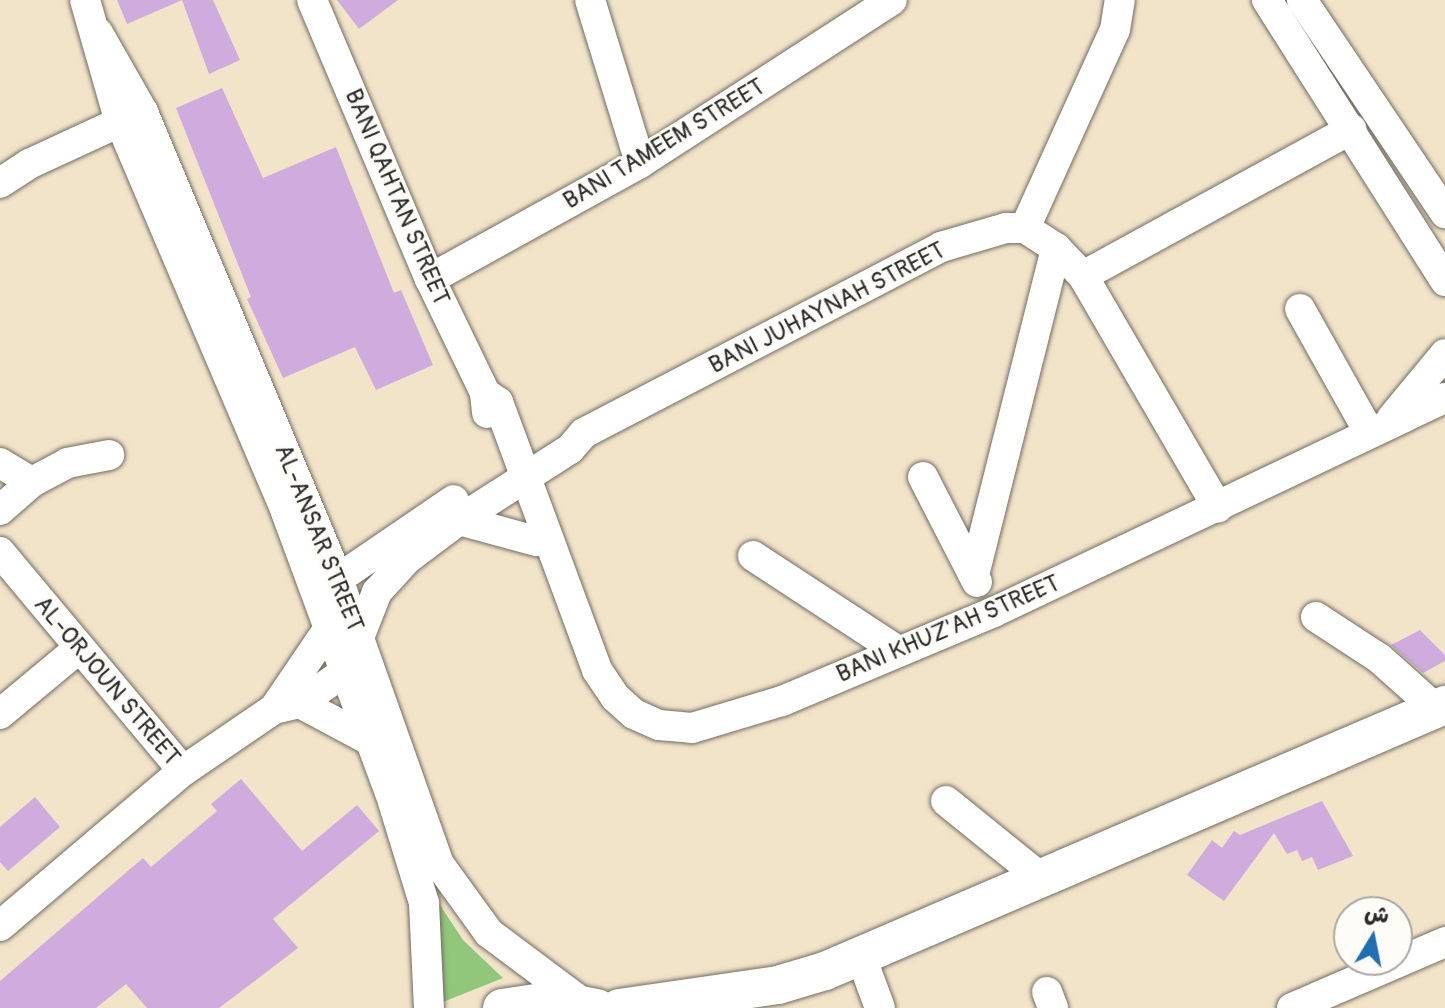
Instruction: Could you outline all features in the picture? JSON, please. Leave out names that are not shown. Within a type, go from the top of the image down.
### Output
[{"type":"main road","points":[[502,1008],[547,1000],[600,1007],[790,981],[1041,878],[1083,864],[1440,707]]},
{"type":"main road","points":[[801,1008],[866,970],[1054,891],[1083,864]]},
{"type":"street","name":"AL-ANSAR STREET","points":[[85,0],[260,421],[338,579],[439,864],[456,894],[489,933],[600,1007]]},
{"type":"street","name":"BANI QAHTAN STREET","points":[[312,0],[430,279],[485,393],[498,402],[516,471]]},
{"type":"street","points":[[590,0],[640,163]]},
{"type":"street","name":"BANI TAMEEM STREET","points":[[430,279],[640,163],[892,0]]},
{"type":"street","points":[[1120,0],[1115,30],[1025,228],[1056,248],[1083,276],[1218,508]]},
{"type":"street","points":[[1267,0],[1445,281]]},
{"type":"street","points":[[1302,0],[1445,213]]},
{"type":"street","points":[[0,183],[132,117]]},
{"type":"street","points":[[1083,276],[1351,129]]},
{"type":"street","name":"BANI JUHAYNAH STREET","points":[[338,579],[387,545],[584,433],[941,247],[1006,228],[1025,228]]},
{"type":"street","points":[[974,575],[1056,248]]},
{"type":"street","points":[[1300,309],[1379,428]]},
{"type":"street","name":"BANI KHUZ'AH STREET","points":[[1379,428],[1445,354]]},
{"type":"street","name":"BANI KHUZ'AH STREET","points":[[516,471],[536,541],[562,584],[597,670],[615,697],[634,714],[659,725],[692,728],[726,721],[994,612],[1445,398]]},
{"type":"street","name":"AL-ANSAR STREET","points":[[260,421],[327,631],[346,671],[424,903],[429,1008]]},
{"type":"street","points":[[0,510],[32,482],[67,463],[109,455]]},
{"type":"street","points":[[0,463],[32,482]]},
{"type":"street","name":"BANI JUHAYNAH STREET","points":[[346,671],[377,592],[390,576],[516,471]]},
{"type":"street","name":"BANI KHUZ'AH STREET","points":[[516,471],[559,560],[562,584]]},
{"type":"street","points":[[923,477],[994,612]]},
{"type":"street","points":[[459,520],[536,541]]},
{"type":"street","points":[[318,534],[351,545],[387,545]]},
{"type":"street","name":"AL-ORJOUN STREET","points":[[0,552],[183,771]]},
{"type":"street","points":[[753,556],[898,651]]},
{"type":"street","points":[[287,706],[327,631],[338,579]]},
{"type":"street","points":[[1316,617],[1379,658],[1440,707]]},
{"type":"street","points":[[0,714],[78,649]]},
{"type":"street","points":[[6,908],[183,771],[346,671]]},
{"type":"street","points":[[287,706],[369,740]]},
{"type":"street","points":[[946,801],[1041,878]]},
{"type":"street","points":[[1292,1008],[1445,942]]},
{"type":"street","points":[[866,970],[880,1008]]},
{"type":"green space","points":[[434,896],[463,940],[503,978],[443,1002]]},
{"type":"building","points":[[117,0],[182,0],[127,24]]},
{"type":"building","points":[[182,0],[213,0],[240,60],[209,74]]},
{"type":"building","points":[[337,0],[398,0],[359,29]]},
{"type":"building","points":[[222,88],[263,178],[336,147],[394,293],[401,290],[433,365],[376,390],[355,347],[283,378],[247,299],[251,297],[176,108]]},
{"type":"building","points":[[1420,630],[1445,655],[1445,661],[1423,673],[1391,645]]},
{"type":"building","points":[[241,779],[302,851],[357,805],[379,831],[273,919],[298,948],[219,1008],[147,1008],[126,984],[96,1008],[0,1008],[0,981],[143,858],[151,867],[217,811],[211,804]]},
{"type":"building","points":[[35,797],[60,827],[8,871],[0,862],[0,827]]},
{"type":"building","points":[[1322,801],[1353,856],[1318,870],[1312,857],[1302,861],[1297,850],[1287,854],[1274,833],[1224,901],[1187,875],[1212,840],[1222,848],[1234,831],[1240,835]]}]
